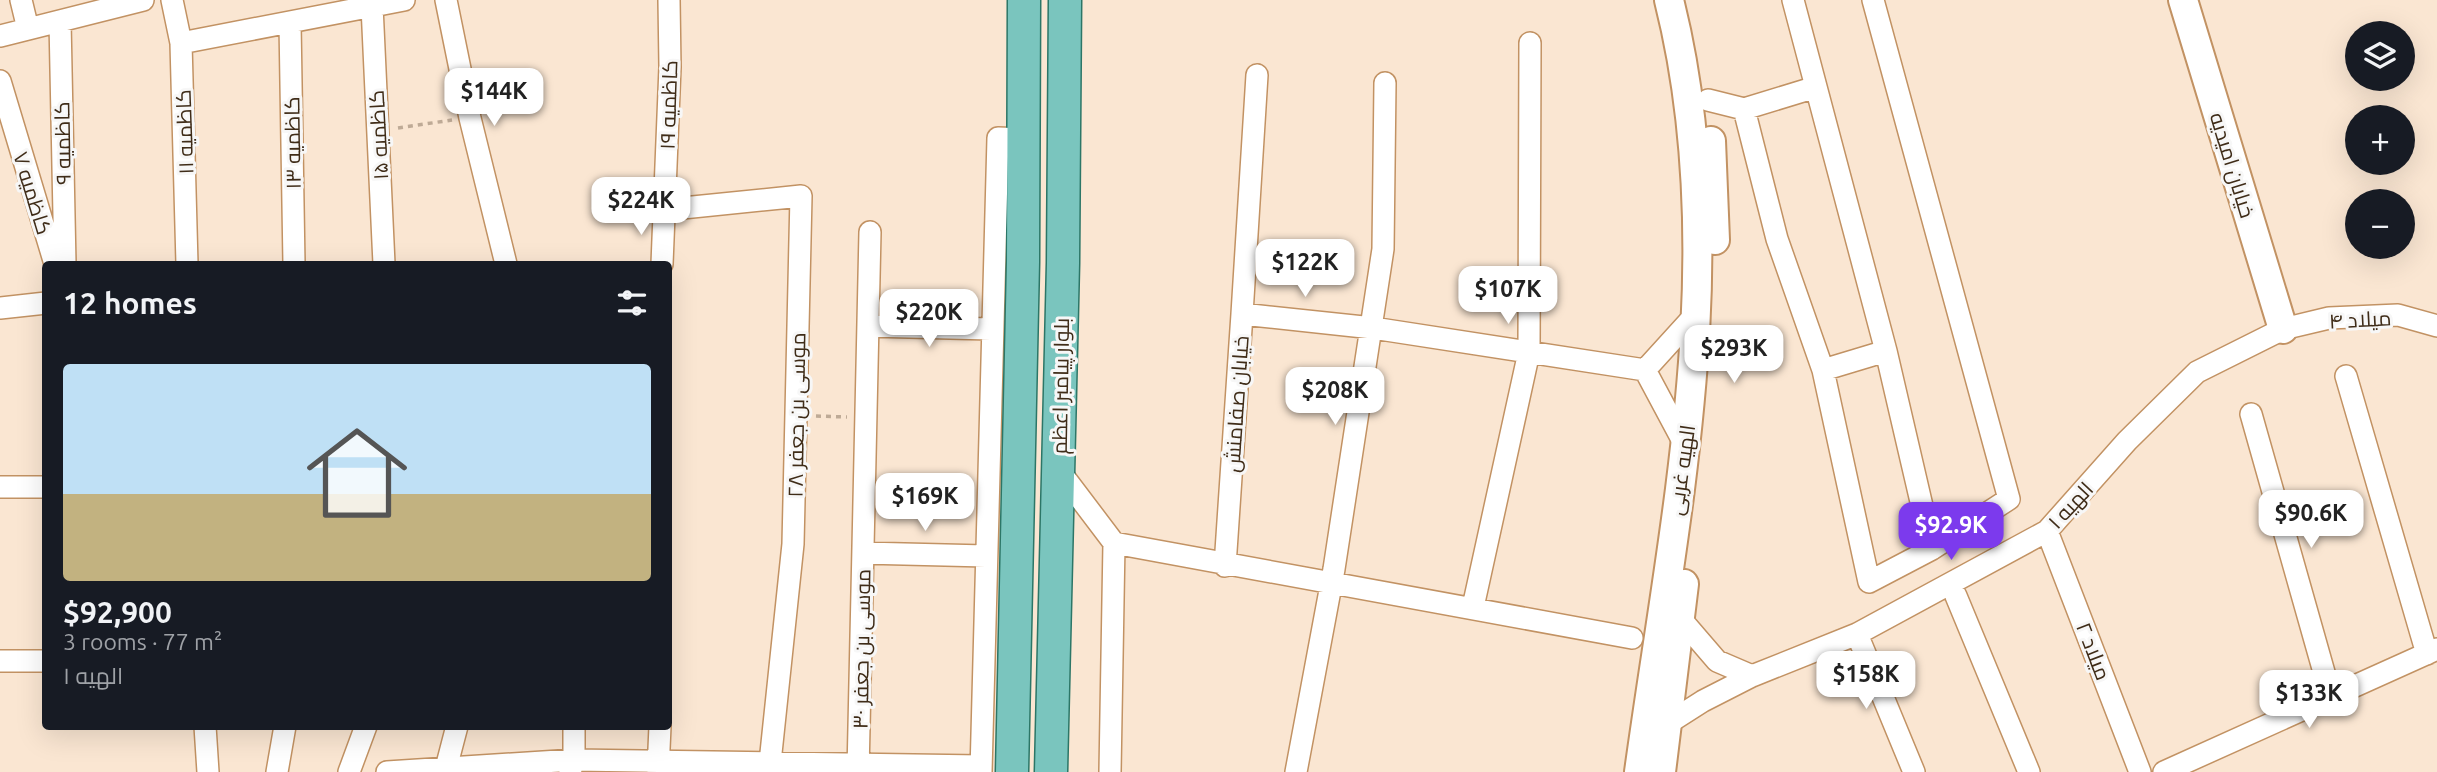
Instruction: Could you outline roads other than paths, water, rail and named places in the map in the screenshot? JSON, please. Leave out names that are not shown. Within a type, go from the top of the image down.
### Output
[{"type":"main road","name":"بلوار پیامبر اعظم","points":[[1012,772],[1024,139],[1024,0]]},
{"type":"main road","name":"بلوار پیامبر اعظم","points":[[1051,772],[1065,0]]},
{"type":"street","points":[[21,0],[28,29]]},
{"type":"street","points":[[0,36],[143,0]]},
{"type":"street","name":"کاظمیه ۱۱","points":[[172,0],[181,43],[187,261]]},
{"type":"street","points":[[181,43],[404,0]]},
{"type":"street","points":[[446,0],[470,118],[505,261]]},
{"type":"street","name":"کاظمیه ۱۹","points":[[662,261],[670,67],[669,0]]},
{"type":"street","name":"الهیه غربی","points":[[1639,772],[1692,390],[1695,315],[1697,259],[1693,126],[1680,45],[1669,0]]},
{"type":"street","name":"الهیه غربی","points":[[1661,772],[1709,391],[1714,300],[1715,189],[1709,100],[1689,0]]},
{"type":"street","points":[[1793,0],[1886,351],[1932,549]]},
{"type":"street","points":[[1744,108],[1777,239],[1823,370],[1869,582],[1932,549],[2009,499],[1873,0]]},
{"type":"street","name":"خیابان امیدیه","points":[[2183,0],[2283,329]]},
{"type":"street","name":"کاظمیه ۱۵","points":[[372,6],[384,261]]},
{"type":"street","name":"کاظمیه ۹","points":[[60,21],[65,261]]},
{"type":"street","name":"کاظمیه ۱۳","points":[[290,23],[294,261]]},
{"type":"street","points":[[1473,607],[1529,352],[1530,43]]},
{"type":"street","points":[[1242,314],[1257,75]]},
{"type":"street","name":"کاظمیه ۷","points":[[0,81],[54,261]]},
{"type":"street","points":[[1296,772],[1331,583],[1373,327],[1383,249],[1385,83]]},
{"type":"street","points":[[1709,100],[1744,108],[1816,87]]},
{"type":"street","points":[[387,772],[572,766],[981,769],[998,138],[1024,139]]},
{"type":"street","name":"موسی بن جعفر ۲۸","points":[[663,210],[801,197],[793,544],[770,767]]},
{"type":"street","name":"موسی بن جعفر ۳۰","points":[[858,768],[870,232]]},
{"type":"street","points":[[0,308],[42,303]]},
{"type":"street","name":"خیابان صفامنش","points":[[1225,566],[1242,314],[1373,327],[1645,370]]},
{"type":"street","points":[[1684,443],[1645,370],[1695,315]]},
{"type":"street","name":"میلاد ۴","points":[[2283,329],[2329,318],[2398,315],[2437,326]]},
{"type":"street","points":[[868,326],[991,329]]},
{"type":"street","name":"الهیه ۱","points":[[1667,724],[1703,701],[1752,676],[1857,634],[2047,531],[2127,441],[2197,372],[2283,329]]},
{"type":"street","points":[[1823,370],[1886,351]]},
{"type":"street","points":[[2164,772],[2432,652],[2346,376]]},
{"type":"street","points":[[2251,414],[2331,697]]},
{"type":"street","points":[[1058,469],[1114,543],[1110,772]]},
{"type":"street","points":[[0,487],[42,487]]},
{"type":"street","name":"میلاد ۲","points":[[2047,531],[2140,772]]},
{"type":"street","points":[[1114,543],[1225,566],[1473,607],[1632,638]]},
{"type":"street","points":[[863,553],[986,556]]},
{"type":"street","points":[[1956,596],[2029,772]]},
{"type":"street","points":[[1680,618],[1717,661],[1752,676]]},
{"type":"street","points":[[1857,634],[1914,772]]},
{"type":"street","points":[[0,661],[42,661]]},
{"type":"street","points":[[205,730],[208,772]]},
{"type":"street","points":[[277,772],[284,730]]},
{"type":"street","points":[[349,772],[365,730]]},
{"type":"street","points":[[445,770],[456,730]]},
{"type":"street","points":[[572,766],[574,730]]},
{"type":"street","points":[[659,766],[660,730]]}]
